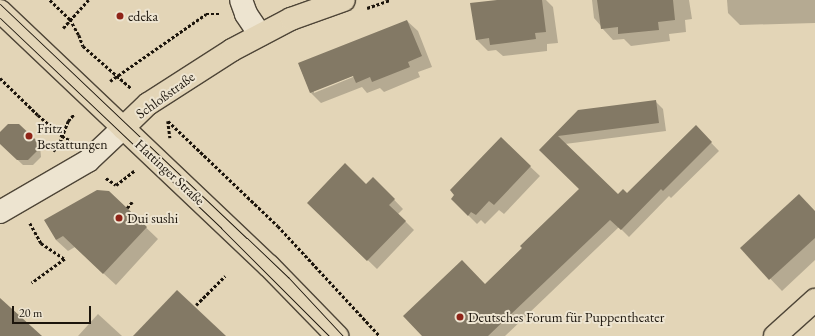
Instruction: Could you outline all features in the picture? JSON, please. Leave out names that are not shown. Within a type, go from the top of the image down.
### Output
[{"type":"main road","name":"Schloßstraße","points":[[123,128],[148,104],[232,50],[291,19],[344,0]]},
{"type":"main road","name":"Hattinger Straße","points":[[0,11],[269,266],[337,336]]},
{"type":"main road","points":[[775,336],[815,300]]},
{"type":"street","points":[[244,7],[260,36]]},
{"type":"street","name":"Schloßstraße","points":[[9,207],[88,161],[123,128]]},
{"type":"path","points":[[50,0],[70,19],[83,46],[117,74],[132,89]]},
{"type":"path","points":[[63,28],[86,0]]},
{"type":"path","points":[[108,82],[117,74],[206,14],[244,7]]},
{"type":"path","points":[[0,78],[62,136],[73,142]]},
{"type":"path","points":[[58,147],[68,121],[76,112]]},
{"type":"path","points":[[168,140],[171,137],[168,121],[278,226],[380,336]]},
{"type":"path","points":[[116,185],[127,177]]},
{"type":"path","points":[[127,208],[132,202]]},
{"type":"path","points":[[9,207],[41,243],[64,259],[32,283]]},
{"type":"path","points":[[196,305],[225,276]]},
{"type":"building","points":[[497,0],[542,0],[546,32],[535,33],[536,39],[490,45],[489,38],[476,40],[470,3]]},
{"type":"building","points":[[597,0],[673,0],[675,20],[658,22],[659,30],[618,34],[618,27],[601,29]]},
{"type":"building","points":[[407,20],[422,56],[408,62],[410,67],[372,82],[370,77],[356,83],[353,76],[310,93],[298,63]]},
{"type":"building","points":[[656,100],[659,123],[558,136],[618,194],[623,189],[627,193],[696,125],[712,142],[663,191],[661,189],[621,230],[610,220],[488,336],[422,336],[403,316],[462,260],[485,284],[522,248],[520,246],[579,189],[539,150],[578,110]]},
{"type":"building","points":[[8,124],[19,124],[36,140],[37,151],[28,160],[17,160],[0,144],[0,132]]},
{"type":"building","points":[[501,137],[531,166],[494,205],[489,201],[476,215],[471,212],[468,216],[451,199],[454,195],[450,190]]},
{"type":"building","points":[[345,163],[366,184],[373,177],[395,199],[389,205],[406,221],[367,261],[307,203]]},
{"type":"building","points":[[97,190],[109,191],[147,227],[103,274],[63,236],[56,240],[44,220]]},
{"type":"building","points":[[799,194],[815,211],[815,238],[769,280],[740,248]]},
{"type":"building","points":[[177,290],[226,336],[133,336]]},
{"type":"building","points":[[0,298],[42,336],[0,336]]},
{"type":"tram line","points":[[0,4],[288,277],[343,336]]},
{"type":"tram line","points":[[0,18],[221,228],[329,336]]},
{"type":"place","name":"edeka","points":[[120,16]]},
{"type":"place","name":"Fritz Bestattungen","points":[[29,136]]},
{"type":"place","name":"Dui sushi","points":[[119,218]]},
{"type":"place","name":"Deutsches Forum für Puppentheater","points":[[460,317]]}]
